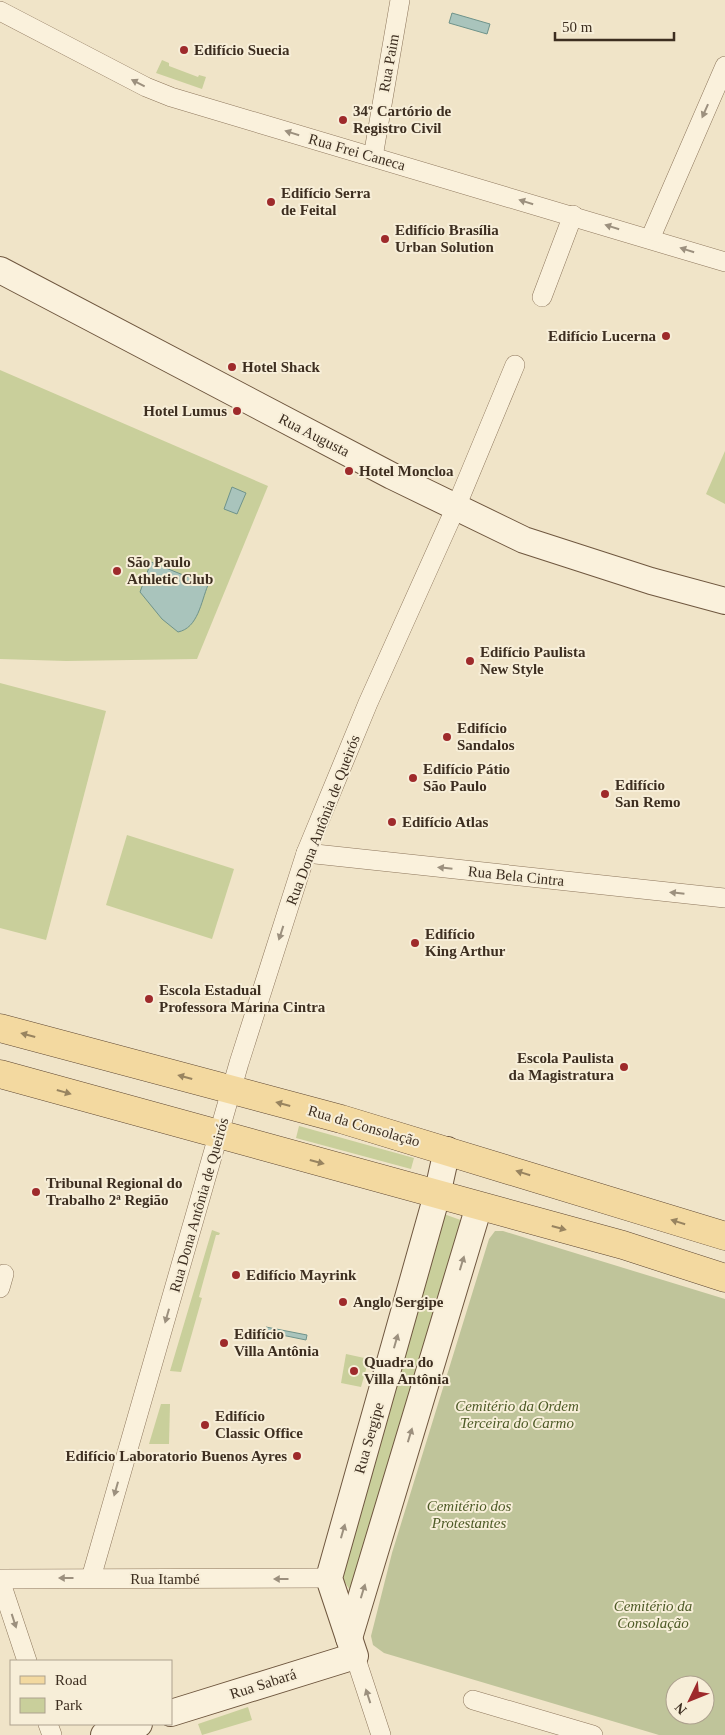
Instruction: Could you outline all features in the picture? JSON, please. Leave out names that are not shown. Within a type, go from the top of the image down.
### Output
[{"type":"main road","name":"Rua da Consolação","points":[[0,1028],[447,1150],[725,1236]]},
{"type":"main road","points":[[0,1074],[622,1245],[725,1278]]},
{"type":"street","name":"Rua Paim","points":[[372,156],[400,0]]},
{"type":"street","name":"Rua Frei Caneca","points":[[0,11],[146,87],[172,97],[573,215],[725,262]]},
{"type":"street","points":[[650,238],[725,66]]},
{"type":"street","points":[[542,297],[573,215]]},
{"type":"street","name":"Rua Augusta","points":[[0,270],[187,370],[524,540],[651,581],[725,601]]},
{"type":"street","name":"Rua Dona Antônia de Queirós","points":[[90,1578],[232,1090],[306,853],[368,703],[456,507],[515,365]]},
{"type":"street","name":"Rua Bela Cintra","points":[[306,853],[725,898]]},
{"type":"street","name":"Rua Sergipe","points":[[329,1578],[438,1195],[447,1150]]},
{"type":"street","points":[[352,1647],[478,1206]]},
{"type":"street","points":[[404,1311],[452,1296]]},
{"type":"street","points":[[329,1578],[381,1735]]},
{"type":"street","name":"Rua Itambé","points":[[0,1580],[329,1578]]},
{"type":"street","points":[[0,1580],[27,1660]]},
{"type":"street","name":"Rua Sabará","points":[[172,1713],[352,1647]]},
{"type":"street","points":[[474,1700],[593,1735]]},
{"type":"street","points":[[104,1735],[136,1725]]},
{"type":"green space","points":[[162,60],[169,63],[169,66],[198,77],[199,75],[206,77],[202,89],[156,73]]},
{"type":"green space","name":"São Paulo Athletic Club","points":[[0,370],[268,486],[197,659],[66,661],[0,659]]},
{"type":"green space","points":[[725,451],[725,504],[706,494]]},
{"type":"green space","points":[[0,683],[106,711],[46,940],[0,928]]},
{"type":"green space","points":[[127,835],[234,869],[212,939],[106,905]]},
{"type":"green space","points":[[299,1126],[414,1158],[411,1169],[296,1138]]},
{"type":"green space","points":[[441,1213],[469,1223],[447,1294],[413,1306]]},
{"type":"green space","points":[[212,1230],[220,1233],[216,1235],[199,1297],[202,1298],[181,1372],[170,1371]]},
{"type":"green space","name":"Cemitério da Consolação","points":[[495,1231],[503,1231],[725,1299],[725,1735],[659,1735],[384,1653],[373,1645],[371,1636],[392,1553],[489,1239]]},
{"type":"green space","points":[[446,1302],[355,1598],[337,1570],[412,1313]]},
{"type":"green space","name":"Quadra do Villa Antônia","points":[[346,1354],[369,1359],[361,1387],[341,1383]]},
{"type":"green space","points":[[161,1404],[170,1404],[169,1444],[149,1444]]},
{"type":"green space","points":[[248,1707],[252,1720],[202,1735],[198,1724]]},
{"type":"water","points":[[452,13],[490,24],[487,34],[449,23]]},
{"type":"water","points":[[232,487],[246,493],[237,514],[224,509]]},
{"type":"water","points":[[151,562],[208,585],[198,613],[185,630],[178,632],[162,619],[140,592]]},
{"type":"water","points":[[266,1327],[307,1335],[306,1340],[267,1332]]},
{"type":"place","name":"Edifício Suecia","points":[[184,50]]},
{"type":"place","name":"34º Cartório de Registro Civil","points":[[343,120]]},
{"type":"place","name":"Edifício Serra de Feital","points":[[271,202]]},
{"type":"place","name":"Edifício Brasília Urban Solution","points":[[385,239]]},
{"type":"place","name":"Edifício Lucerna","points":[[666,336]]},
{"type":"place","name":"Hotel Shack","points":[[232,367]]},
{"type":"place","name":"Hotel Lumus","points":[[237,411]]},
{"type":"place","name":"Hotel Moncloa","points":[[349,471]]},
{"type":"place","name":"São Paulo Athletic Club","points":[[117,571]]},
{"type":"place","name":"Edifício Paulista New Style","points":[[470,661]]},
{"type":"place","name":"Edifício Sandalos","points":[[447,737]]},
{"type":"place","name":"Edifício Pátio São Paulo","points":[[413,778]]},
{"type":"place","name":"Edifício San Remo","points":[[605,794]]},
{"type":"place","name":"Edifício Atlas","points":[[392,822]]},
{"type":"place","name":"Edifício King Arthur","points":[[415,943]]},
{"type":"place","name":"Escola Estadual Professora Marina Cintra","points":[[149,999]]},
{"type":"place","name":"Escola Paulista da Magistratura","points":[[624,1067]]},
{"type":"place","name":"Tribunal Regional do Trabalho 2ª Região","points":[[36,1192]]},
{"type":"place","name":"Edifício Mayrink","points":[[236,1275]]},
{"type":"place","name":"Anglo Sergipe","points":[[343,1302]]},
{"type":"place","name":"Edifício Villa Antônia","points":[[224,1343]]},
{"type":"place","name":"Quadra do Villa Antônia","points":[[354,1371]]},
{"type":"place","name":"Edifício Classic Office","points":[[205,1425]]},
{"type":"place","name":"Edifício Laboratorio Buenos Ayres","points":[[297,1456]]},
{"type":"park label","name":"Cemitério da Ordem Terceira do Carmo","points":[[517,1414]]},
{"type":"park label","name":"Cemitério dos Protestantes","points":[[469,1514]]}]
